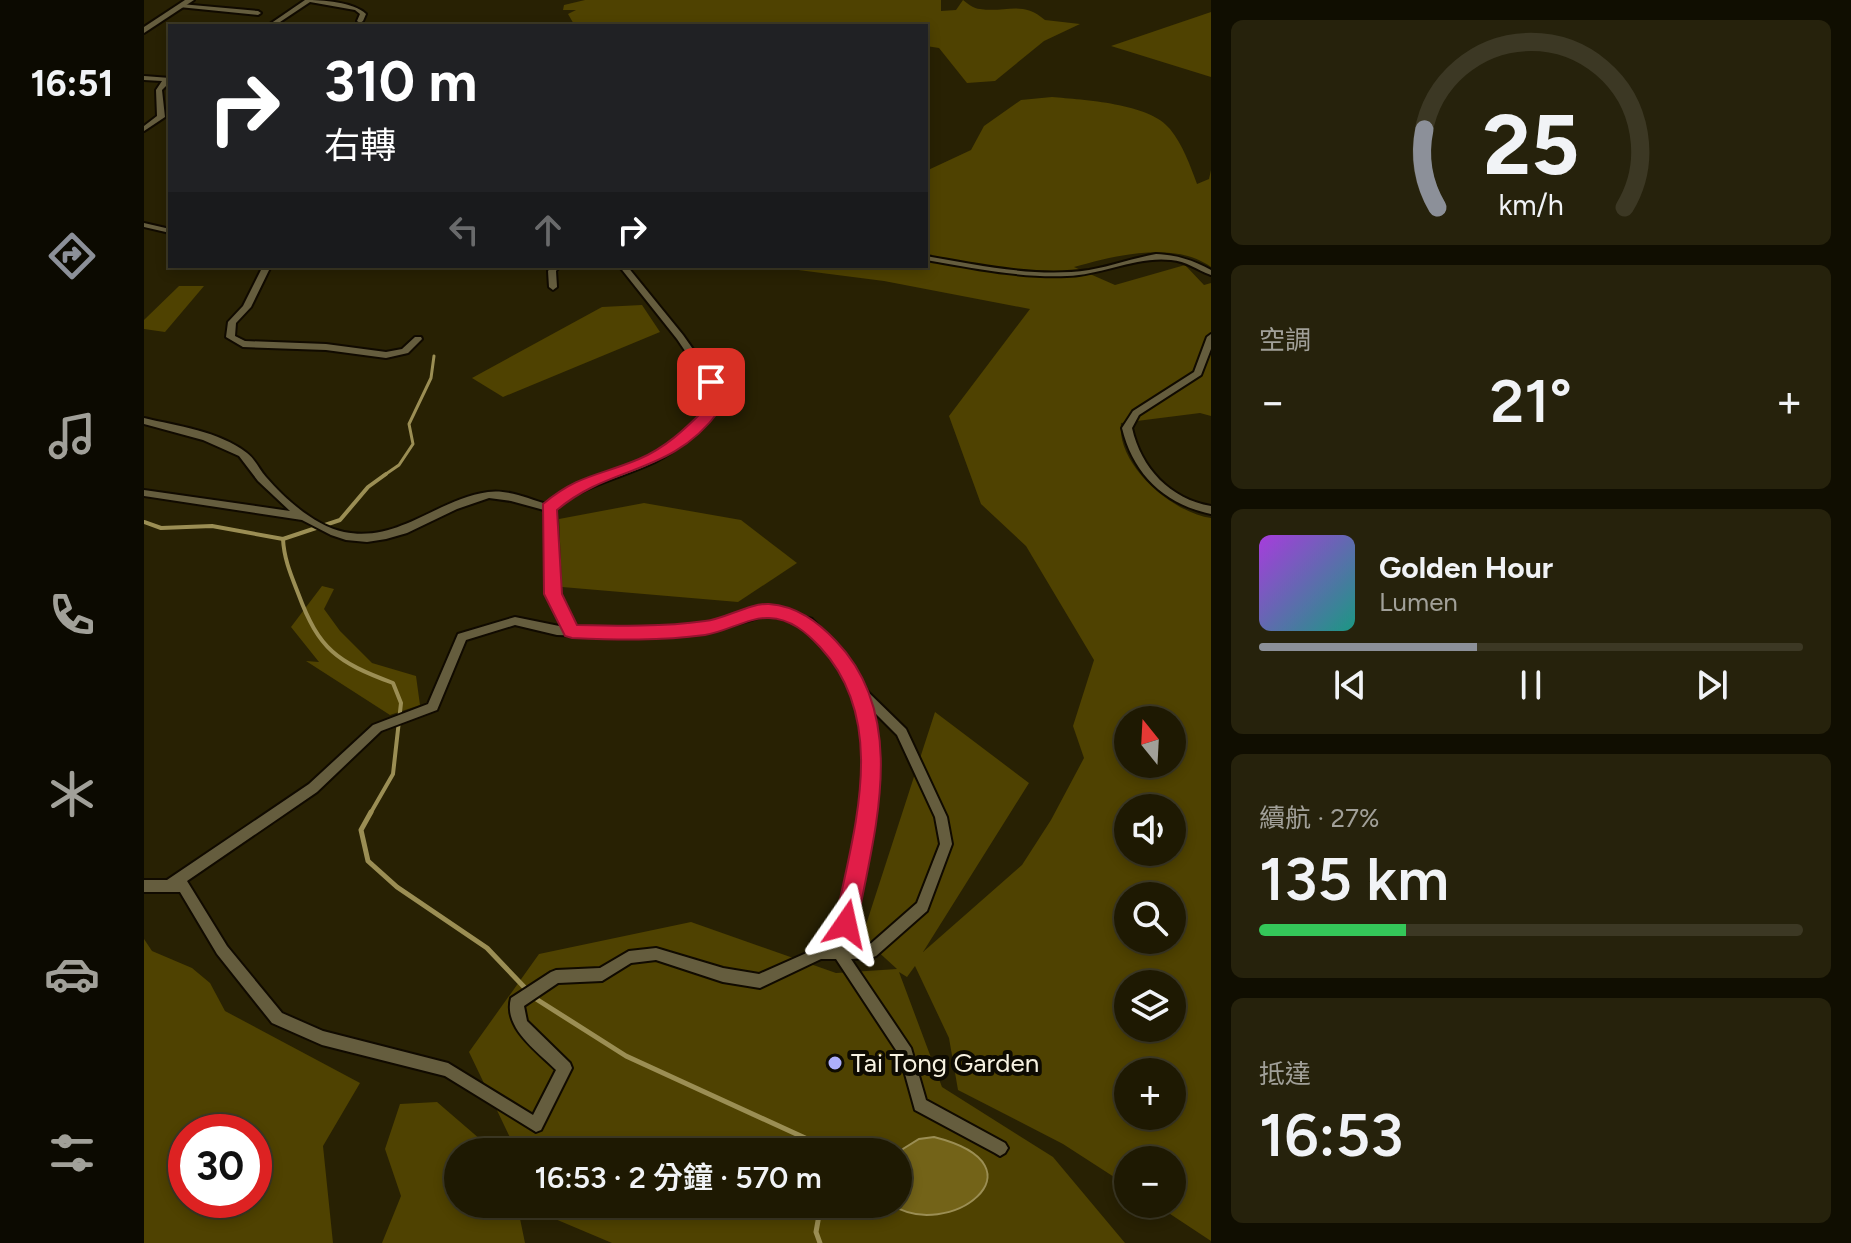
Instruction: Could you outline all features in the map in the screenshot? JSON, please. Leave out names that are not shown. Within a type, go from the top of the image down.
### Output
[{"type":"street","points":[[147,27],[190,0]]},
{"type":"street","points":[[273,24],[308,0],[357,9],[363,14],[360,21]]},
{"type":"street","points":[[181,6],[258,13]]},
{"type":"street","points":[[144,78],[168,80]]},
{"type":"street","points":[[144,129],[161,117],[159,90],[168,80]]},
{"type":"street","points":[[144,225],[168,230]]},
{"type":"street","points":[[928,258],[993,269],[1071,274],[1166,254],[1197,264],[1211,273]]},
{"type":"street","points":[[266,268],[247,307],[232,322],[230,337],[243,344],[326,347],[386,355],[405,351],[418,339]]},
{"type":"street","points":[[553,287],[554,268]]},
{"type":"street","points":[[549,508],[575,486],[645,463],[681,443],[712,411],[711,382],[680,337],[625,268]]},
{"type":"street","points":[[1211,337],[1198,373],[1136,413],[1127,428],[1141,460],[1169,494],[1187,505],[1211,510]]},
{"type":"street","points":[[144,421],[200,434],[245,456],[263,481],[306,518],[342,535],[364,539],[424,524],[444,509],[491,494],[549,508]]},
{"type":"street","points":[[144,493],[306,518]]},
{"type":"street","points":[[549,508],[553,594],[572,631]]},
{"type":"street","points":[[144,886],[169,886],[184,886],[222,950],[277,1018],[322,1038],[448,1070],[536,1125],[565,1068],[521,1025],[516,1003],[556,977],[602,974],[629,957],[656,954],[723,975],[760,981],[806,957],[871,952],[922,907],[946,844],[941,817],[902,732],[862,692],[838,654],[808,622],[768,611],[709,628],[644,634],[572,631],[515,621],[462,637],[433,707],[377,728],[313,788],[169,886]]},
{"type":"street","points":[[862,692],[873,778],[840,954],[906,1053],[920,1105],[1000,1148]]},
{"type":"shaded area","points":[[585,0],[941,0],[941,11],[956,10],[963,0],[978,9],[1029,10],[1045,20],[1080,24],[1044,41],[995,81],[967,83],[939,48],[928,46],[928,24],[574,24],[568,14],[576,10],[563,10],[564,5]]},
{"type":"shaded area","points":[[1211,12],[1211,77],[1111,46]]},
{"type":"shaded area","points":[[1052,97],[1115,104],[1147,113],[1160,120],[1175,135],[1197,184],[1209,179],[1211,170],[1211,267],[1180,254],[1162,252],[1125,255],[1074,267],[1115,285],[1185,265],[1204,285],[1211,283],[1211,416],[1200,413],[1121,423],[1122,439],[1128,455],[1150,484],[1180,507],[1211,518],[1211,1241],[1176,1218],[1186,1218],[1186,1146],[1114,1146],[1114,1177],[1063,1144],[958,1090],[949,1038],[915,966],[907,977],[899,972],[942,1087],[1053,1157],[1125,1243],[612,1243],[553,1218],[912,1218],[912,1138],[510,1138],[469,1052],[539,954],[691,922],[836,973],[897,969],[862,937],[935,712],[1029,783],[923,952],[1022,865],[1051,820],[1084,758],[1073,726],[1094,660],[1026,546],[981,504],[949,416],[1030,309],[884,281],[783,268],[928,268],[928,170],[971,150],[984,126],[1021,100]]},
{"type":"shaded area","points":[[179,286],[204,286],[165,332],[144,329],[144,320]]},
{"type":"shaded area","points":[[642,305],[660,332],[503,397],[472,378],[602,307]]},
{"type":"shaded area","points":[[644,503],[741,520],[797,563],[738,602],[562,587],[559,519]]},
{"type":"shaded area","points":[[322,586],[334,589],[324,609],[340,631],[372,663],[416,676],[420,705],[390,715],[306,661],[319,662],[291,627]]},
{"type":"shaded area","points":[[144,939],[152,951],[192,968],[210,983],[225,1011],[360,1083],[323,1146],[333,1243],[144,1243]]},
{"type":"shaded area","points":[[437,1102],[479,1138],[444,1138],[444,1218],[520,1218],[525,1243],[382,1243],[401,1196],[385,1149],[400,1104]]},
{"type":"shaded area","points":[[934,1137],[968,1150],[985,1166],[987,1182],[977,1196],[960,1208],[938,1214],[912,1214],[912,1143]]},
{"type":"waterway","points":[[383,476],[399,465],[413,444],[409,424],[431,378],[434,356]]},
{"type":"waterway","points":[[283,539],[340,520],[368,487],[386,474]]},
{"type":"waterway","points":[[144,522],[161,528],[212,526],[283,539]]},
{"type":"waterway","points":[[283,539],[293,580],[306,612],[323,641],[332,652],[357,668],[393,683],[401,703],[393,774],[370,814]]},
{"type":"waterway","points":[[371,812],[361,830],[368,861],[397,887],[487,948],[527,990]]},
{"type":"waterway","points":[[533,997],[626,1056],[805,1138]]},
{"type":"waterway","points":[[818,1218],[816,1232],[820,1243]]},
{"type":"place","name":"Tai Tong Garden","points":[[835,1063]]},
{"type":"route","points":[[711,382],[712,411],[681,443],[645,463],[575,486],[549,508],[548,546],[553,594],[572,631],[644,634],[709,628],[768,611],[808,622],[838,654],[862,692],[873,778],[846,924]]}]
